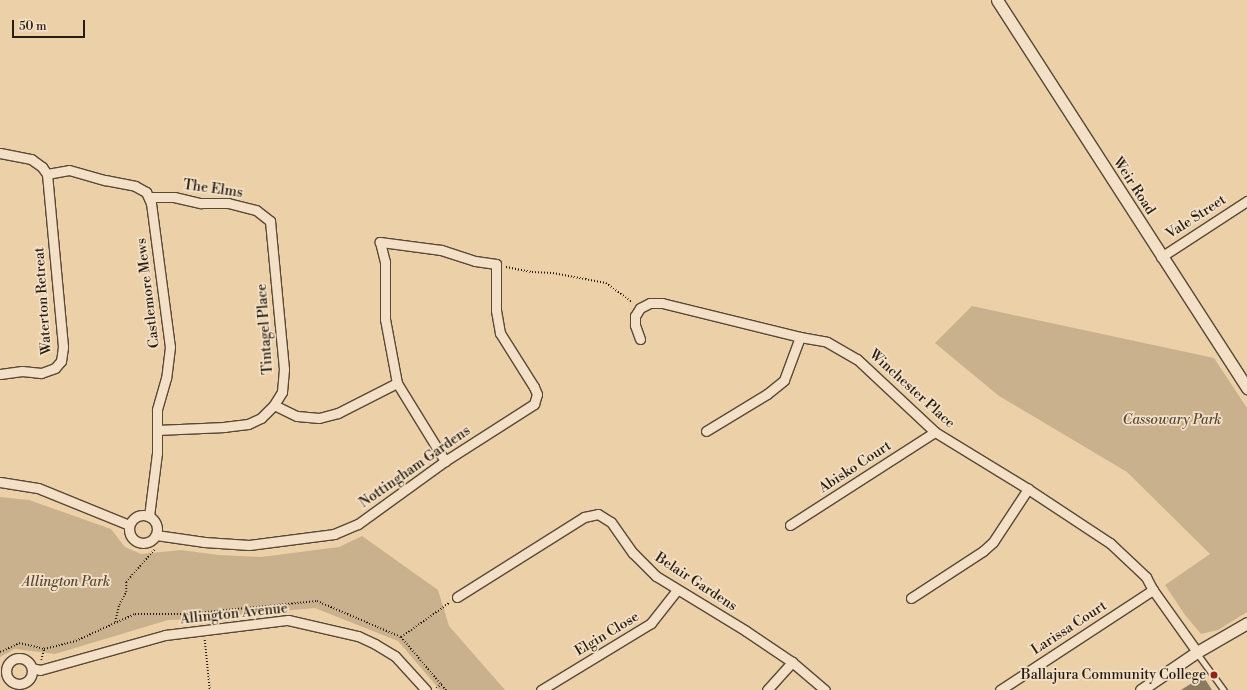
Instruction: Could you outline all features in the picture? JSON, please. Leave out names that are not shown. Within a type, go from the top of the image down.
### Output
[{"type":"street","name":"Weir Road","points":[[997,0],[1161,257],[1247,388]]},
{"type":"street","points":[[0,153],[30,159],[42,167],[47,174],[69,170],[135,186],[146,192],[149,197]]},
{"type":"street","name":"Waterton Retreat","points":[[0,374],[22,371],[41,373],[55,368],[62,361],[63,347],[47,174]]},
{"type":"street","name":"The Elms","points":[[149,197],[174,197],[201,203],[228,203],[256,210],[270,221]]},
{"type":"street","name":"Castlemore Mews","points":[[149,197],[170,347],[166,378],[157,410],[154,485],[149,516]]},
{"type":"street","name":"Vale Street","points":[[1161,257],[1247,201]]},
{"type":"street","name":"Tintagel Place","points":[[157,430],[225,427],[248,424],[261,418],[274,405],[282,392],[284,369],[270,221]]},
{"type":"street","points":[[445,461],[397,383],[385,319],[386,262],[380,242],[441,250],[475,261],[496,264]]},
{"type":"street","name":"Nottingham Gardens","points":[[156,535],[204,542],[249,545],[334,534],[358,524],[445,461],[534,404],[537,394],[500,333],[496,310],[496,264]]},
{"type":"street","name":"Winchester Place","points":[[640,308],[650,303],[662,303],[800,337],[827,342],[857,359],[935,432],[1028,489],[1110,543],[1146,577],[1153,590],[1197,652]]},
{"type":"street","points":[[640,308],[635,316],[635,325],[640,339]]},
{"type":"street","points":[[706,431],[767,394],[784,380],[800,337]]},
{"type":"street","points":[[274,405],[297,416],[319,418],[338,413],[397,383]]},
{"type":"street","name":"Abisko Court","points":[[790,525],[935,432]]},
{"type":"street","points":[[0,482],[38,488],[129,525]]},
{"type":"street","points":[[911,598],[983,551],[993,542],[1028,489]]},
{"type":"street","name":"Belair Gardens","points":[[457,597],[570,526],[592,514],[605,517],[611,522],[633,553],[645,566],[678,590],[746,631],[792,662],[825,690]]},
{"type":"street","points":[[137,516],[149,516],[156,524],[156,535],[148,543],[136,542],[130,537],[129,525],[137,516]]},
{"type":"street","name":"Elgin Close","points":[[542,690],[651,623],[678,590]]},
{"type":"street","name":"Larissa Court","points":[[1000,690],[1153,590]]},
{"type":"street","name":"Allington Avenue","points":[[32,668],[40,670],[165,635],[288,620],[358,636],[395,656],[424,689]]},
{"type":"street","points":[[1141,690],[1197,652],[1247,623]]},
{"type":"street","points":[[22,659],[30,664],[32,668],[31,677],[20,687],[8,677],[4,669],[13,660],[22,659]]},
{"type":"street","points":[[767,690],[792,662]]},
{"type":"lane","points":[[1197,652],[1224,690]]},
{"type":"path","points":[[496,264],[606,282],[640,308]]},
{"type":"path","points":[[115,622],[118,605],[126,592],[126,582],[155,549]]},
{"type":"path","points":[[401,637],[457,597]]},
{"type":"path","points":[[204,630],[210,690]]},
{"type":"path","points":[[434,690],[442,684]]},
{"type":"green space","name":"Cassowary Park","points":[[972,306],[1214,358],[1247,408],[1247,612],[1218,630],[1201,634],[1185,615],[1165,585],[1210,554],[1127,472],[999,396],[935,343]]},
{"type":"green space","name":"Allington Park","points":[[0,497],[29,500],[111,529],[125,547],[141,554],[181,550],[219,555],[261,557],[339,547],[362,536],[438,590],[449,626],[505,690],[440,690],[398,641],[315,608],[168,620],[55,654],[15,649],[0,657]]},
{"type":"building","points":[[1203,676],[1212,690],[1181,690]]},
{"type":"place","name":"Ballajura Community College","points":[[1214,675]]}]
